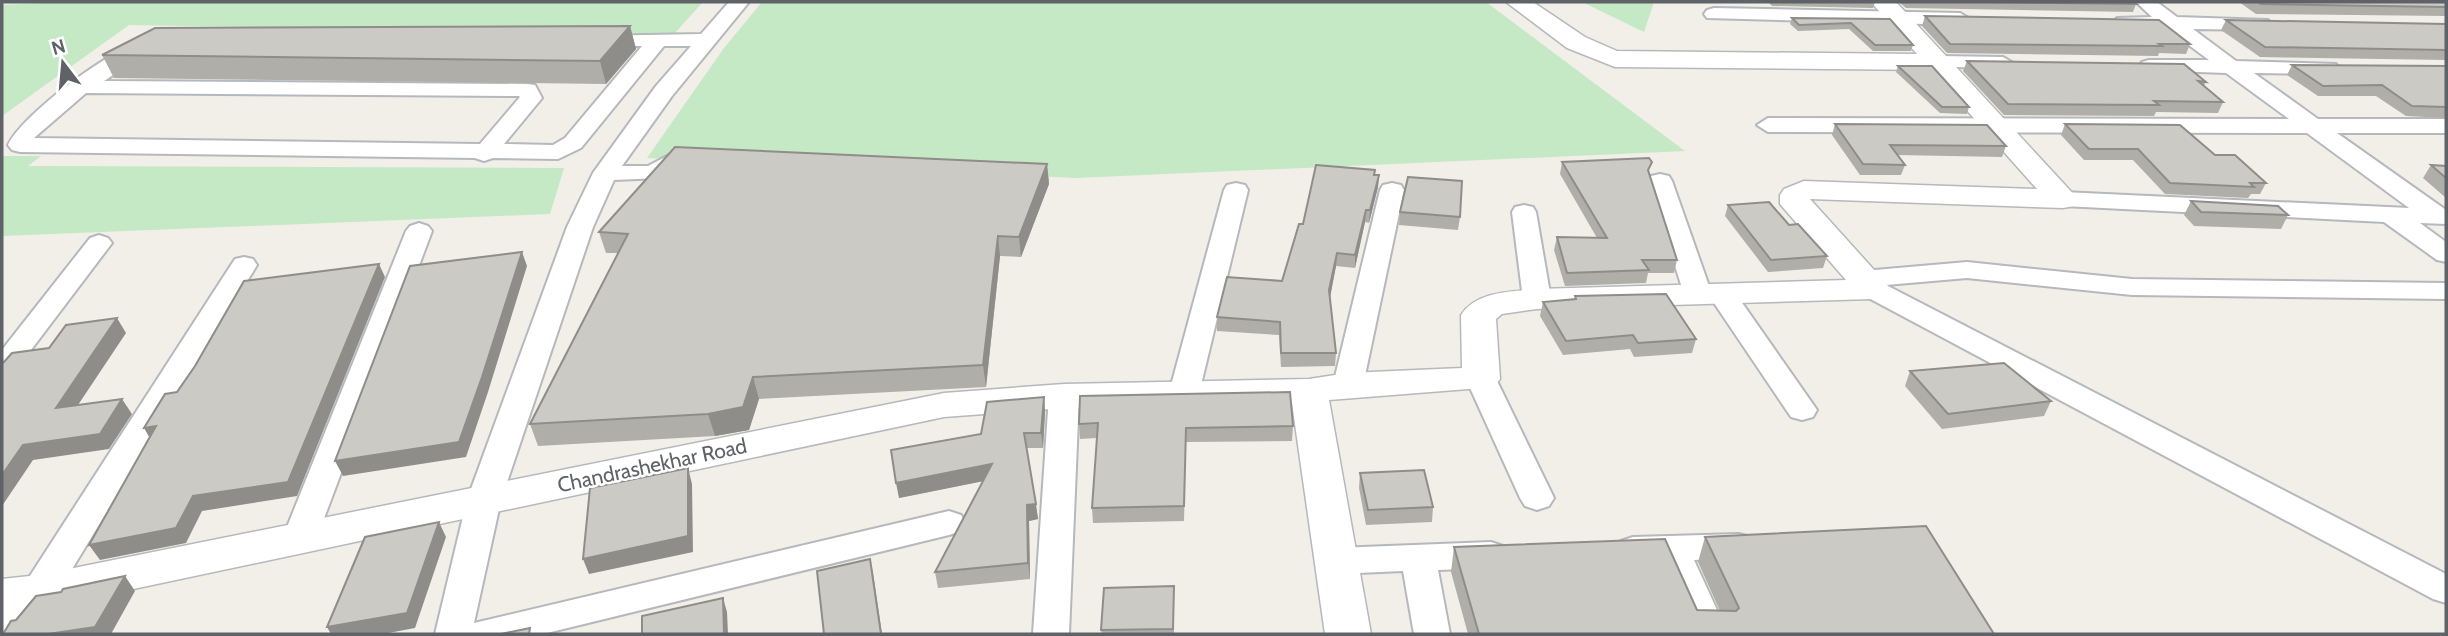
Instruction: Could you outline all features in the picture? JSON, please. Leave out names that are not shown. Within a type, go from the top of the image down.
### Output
[{"type":"street","points":[[453,634],[484,500],[591,227],[605,173],[664,91],[739,2]]},
{"type":"street","points":[[1518,2],[1554,30],[1600,55],[1634,61],[2022,64]]},
{"type":"street","points":[[2145,2],[2228,67],[2314,124],[2441,216]]},
{"type":"street","points":[[1890,10],[2063,199]]},
{"type":"street","points":[[1714,14],[1890,10],[1979,19]]},
{"type":"street","points":[[2103,22],[2282,24]]},
{"type":"street","points":[[575,40],[703,44]]},
{"type":"street","points":[[162,42],[139,49],[82,87],[29,128],[21,136],[20,145],[545,154],[566,149],[655,44]]},
{"type":"street","points":[[2132,66],[2351,68]]},
{"type":"street","points":[[82,87],[527,90],[531,98],[484,154]]},
{"type":"street","points":[[1768,125],[2446,126]]},
{"type":"street","points":[[605,173],[653,173],[669,162]]},
{"type":"street","points":[[1660,181],[1709,294],[1802,410]]},
{"type":"street","points":[[1184,394],[1236,190]]},
{"type":"street","points":[[1348,634],[1336,561],[1329,388],[1392,190]]},
{"type":"street","points":[[2441,216],[1804,190],[1795,195],[1795,204],[1868,284],[2446,590]]},
{"type":"street","points":[[1524,212],[1537,299]]},
{"type":"street","points":[[2390,214],[2446,254]]},
{"type":"street","points":[[300,537],[419,231]]},
{"type":"street","points":[[2,369],[99,243]]},
{"type":"street","points":[[5,634],[20,594],[244,265]]},
{"type":"street","points":[[1537,498],[1481,379],[1478,315],[1492,305],[1537,299],[1709,294],[1868,284],[1967,270],[2132,287],[2446,291]]},
{"type":"street","name":"Chandrashekhar Road","points":[[20,594],[944,405],[1065,396],[1184,394],[1481,379]]},
{"type":"street","points":[[1051,634],[1065,396]]},
{"type":"street","points":[[485,634],[949,523]]},
{"type":"street","points":[[1605,551],[1767,545]]},
{"type":"street","points":[[1671,548],[1710,634]]},
{"type":"street","points":[[1336,561],[1525,554]]},
{"type":"street","points":[[1418,558],[1432,634]]},
{"type":"green space","points":[[62,2],[703,2],[674,34],[129,25],[2,116],[2,5]]},
{"type":"green space","points":[[762,2],[1486,2],[1685,151],[1076,178],[647,158],[724,48]]},
{"type":"green space","points":[[1582,2],[1654,2],[1644,32]]},
{"type":"green space","points":[[2,156],[41,156],[28,166],[564,168],[550,214],[2,236]]},
{"type":"building","points":[[1984,2],[2133,2],[2136,4]]},
{"type":"building","points":[[2258,2],[2446,2],[2446,7],[2261,4]]},
{"type":"building","points":[[1925,16],[2159,20],[2190,44],[1950,44]]},
{"type":"building","points":[[1792,18],[1890,19],[1913,45],[1875,45],[1851,23],[1799,25]]},
{"type":"building","points":[[2226,20],[2446,24],[2446,50],[2265,47]]},
{"type":"building","points":[[630,26],[600,61],[102,55],[155,28]]},
{"type":"building","points":[[1967,61],[2184,64],[2206,82],[2198,81],[2223,102],[2154,101],[2159,105],[2008,104]]},
{"type":"building","points":[[2292,65],[2446,66],[2446,107],[2412,106],[2382,85],[2323,86]]},
{"type":"building","points":[[1898,66],[1932,66],[1969,107],[1942,107]]},
{"type":"building","points":[[1835,124],[1987,125],[2006,146],[1890,145],[1905,165],[1863,164]]},
{"type":"building","points":[[2065,124],[2180,125],[2215,155],[2235,155],[2266,183],[2250,183],[2254,187],[2170,183],[2138,149],[2089,149]]},
{"type":"building","points":[[675,147],[1047,164],[1019,237],[998,236],[983,365],[753,377],[743,407],[708,414],[530,424],[628,234],[599,232]]},
{"type":"building","points":[[1649,158],[1652,162],[1648,170],[1677,260],[1642,260],[1649,270],[1567,273],[1557,237],[1607,238],[1562,162]]},
{"type":"building","points":[[1316,165],[1375,170],[1374,175],[1379,175],[1370,210],[1366,210],[1355,255],[1337,253],[1329,290],[1336,353],[1281,353],[1280,322],[1217,317],[1227,277],[1282,281],[1299,224],[1303,224]]},
{"type":"building","points":[[2431,165],[2446,166],[2446,178]]},
{"type":"building","points":[[1408,177],[1462,181],[1460,217],[1400,212]]},
{"type":"building","points":[[2191,201],[2278,206],[2288,215],[2201,212]]},
{"type":"building","points":[[1769,202],[1789,225],[1798,224],[1827,256],[1771,260],[1728,205]]},
{"type":"building","points":[[522,252],[459,442],[335,461],[410,266]]},
{"type":"building","points":[[379,264],[288,482],[193,496],[176,528],[89,545],[156,426],[144,428],[165,394],[177,392],[195,366],[244,281]]},
{"type":"building","points":[[1666,294],[1696,339],[1638,343],[1633,335],[1566,341],[1543,302],[1576,299],[1575,296]]},
{"type":"building","points":[[117,318],[56,408],[122,399],[100,434],[23,445],[2,475],[2,363],[12,353],[49,348],[66,325]]},
{"type":"building","points":[[2004,363],[2051,401],[1948,414],[1910,371]]},
{"type":"building","points":[[1290,392],[1293,426],[1186,428],[1184,506],[1092,508],[1098,423],[1079,424],[1080,396]]},
{"type":"building","points":[[1044,397],[1041,433],[1024,433],[1036,504],[1027,505],[1028,563],[935,572],[992,464],[896,483],[891,450],[981,434],[987,402]]},
{"type":"building","points":[[688,468],[688,536],[583,559],[590,488]]},
{"type":"building","points":[[1424,470],[1433,507],[1368,510],[1360,473]]},
{"type":"building","points":[[439,522],[407,613],[327,627],[365,537]]},
{"type":"building","points":[[1926,526],[1994,634],[1479,634],[1454,547],[1665,539],[1697,610],[1736,611],[1739,608],[1705,537]]},
{"type":"building","points":[[870,559],[881,634],[824,634],[817,571]]},
{"type":"building","points":[[125,576],[95,627],[48,634],[3,634],[11,621],[16,620],[36,596]]},
{"type":"building","points":[[1174,586],[1173,629],[1101,630],[1104,588]]},
{"type":"building","points":[[723,598],[724,634],[642,634],[642,616]]},
{"type":"building","points":[[530,628],[529,634],[501,634]]}]
